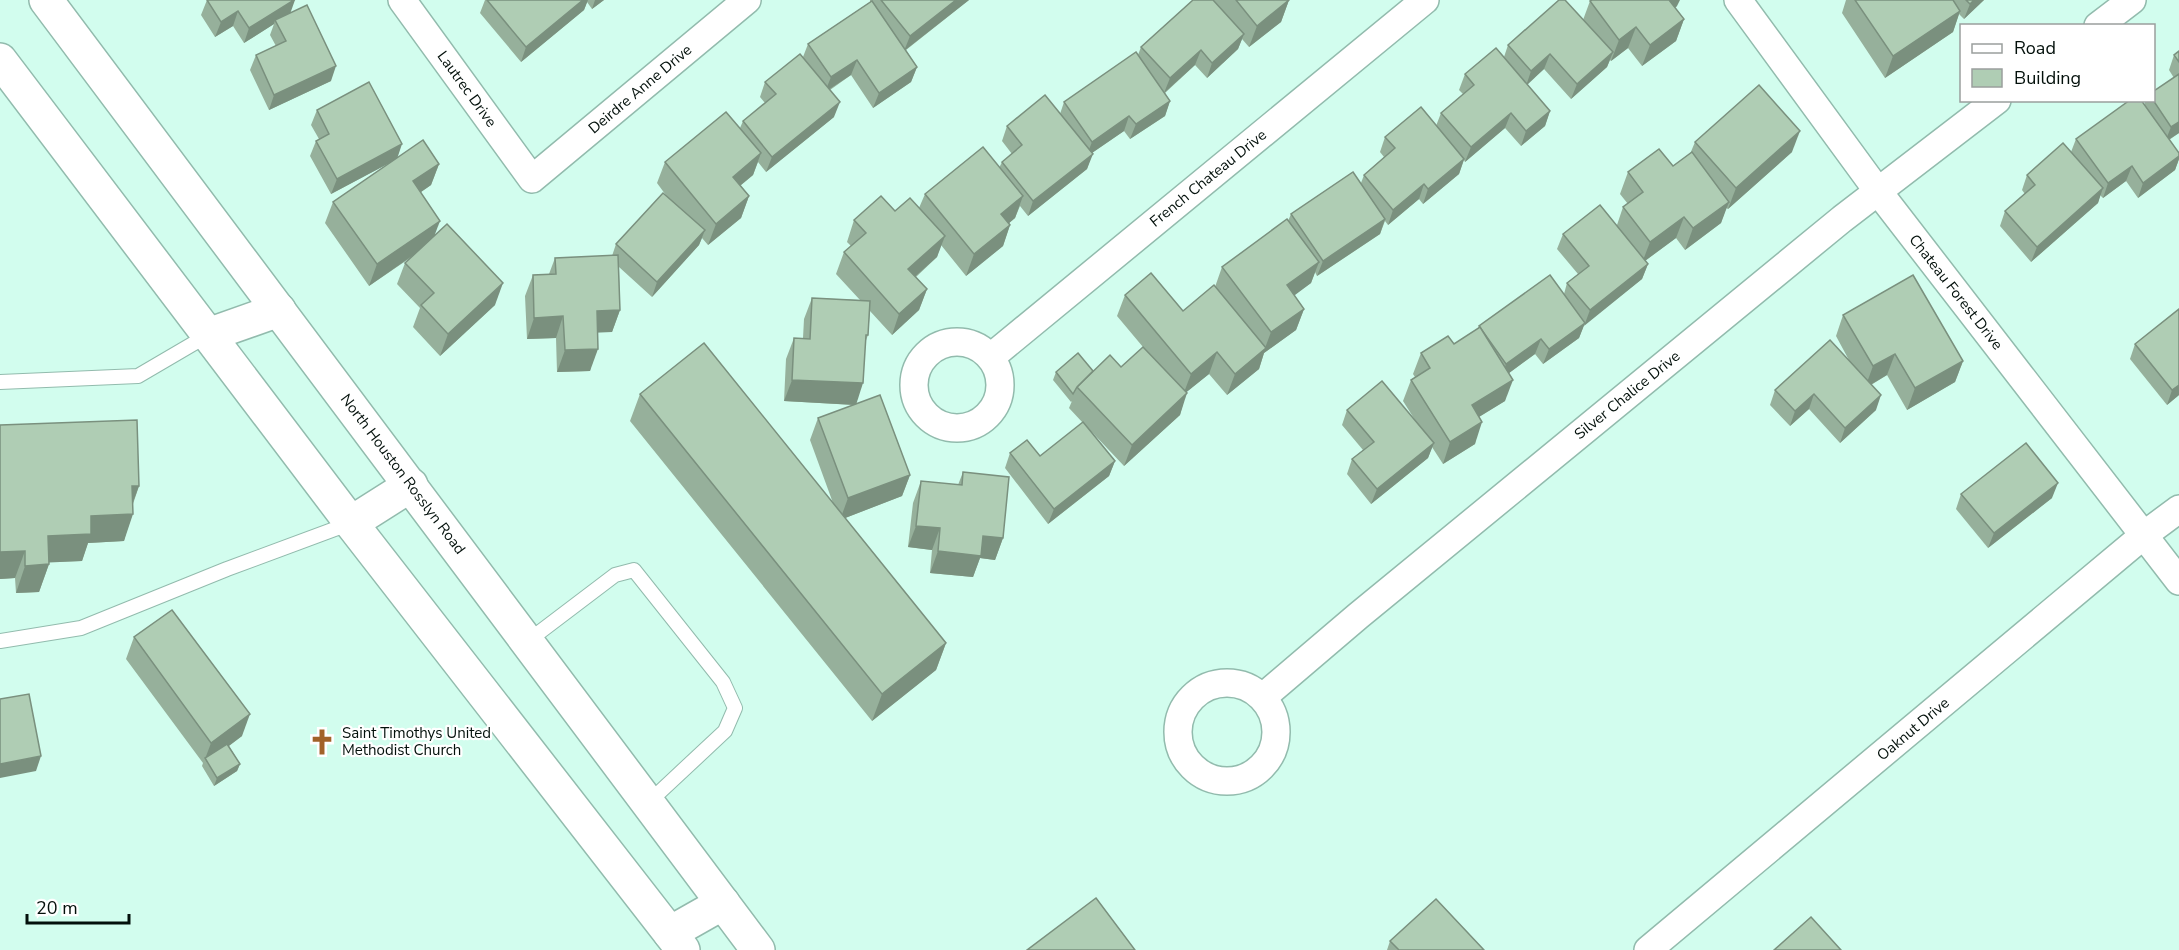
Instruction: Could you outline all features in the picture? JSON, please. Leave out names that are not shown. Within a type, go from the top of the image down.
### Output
[{"type":"main road","name":"North Houston Rosslyn Road","points":[[46,0],[759,950]]},
{"type":"main road","points":[[0,60],[351,523],[676,942],[723,903]]},
{"type":"main road","points":[[208,334],[279,310]]},
{"type":"main road","points":[[351,523],[411,484]]},
{"type":"street","name":"Lautrec Drive","points":[[402,0],[532,179]]},
{"type":"street","name":"Deirdre Anne Drive","points":[[532,179],[747,0]]},
{"type":"street","name":"French Chateau Drive","points":[[991,357],[1425,0]]},
{"type":"street","name":"Chateau Forest Drive","points":[[1738,0],[1877,190],[2179,581]]},
{"type":"street","points":[[2101,24],[2133,0]]},
{"type":"street","name":"Silver Chalice Drive","points":[[1263,697],[1358,616],[1877,190],[1994,102]]},
{"type":"street","name":"Oaknut Drive","points":[[1648,950],[2144,535],[2179,509]]},
{"type":"lane","points":[[0,382],[138,376],[208,334]]},
{"type":"lane","points":[[0,641],[81,628],[227,569],[351,523]]},
{"type":"lane","points":[[528,641],[615,575],[634,570],[723,682],[735,708],[725,731],[648,803]]},
{"type":"building","points":[[207,0],[294,0],[249,28],[238,11],[221,22]]},
{"type":"building","points":[[487,0],[583,0],[526,47]]},
{"type":"building","points":[[881,0],[956,0],[910,36]]},
{"type":"building","points":[[1193,0],[1213,0],[1244,34],[1212,63],[1201,50],[1170,78],[1141,47]]},
{"type":"building","points":[[1236,0],[1289,0],[1257,26]]},
{"type":"building","points":[[1559,0],[1565,0],[1613,52],[1577,84],[1550,54],[1531,71],[1508,45]]},
{"type":"building","points":[[1669,0],[1684,19],[1650,45],[1636,27],[1619,40],[1590,1]]},
{"type":"building","points":[[1855,0],[1953,0],[1960,11],[1893,56]]},
{"type":"building","points":[[872,1],[917,67],[879,93],[857,60],[831,77],[808,44]]},
{"type":"building","points":[[307,5],[336,66],[274,95],[256,55],[286,41],[275,20]]},
{"type":"building","points":[[1496,48],[1550,111],[1526,131],[1511,113],[1471,147],[1441,113],[1474,85],[1465,74]]},
{"type":"building","points":[[2179,51],[2179,62],[2174,55]]},
{"type":"building","points":[[1136,52],[1170,101],[1136,124],[1129,116],[1092,142],[1064,102]]},
{"type":"building","points":[[800,54],[840,102],[772,157],[743,121],[776,94],[765,82]]},
{"type":"building","points":[[2179,74],[2179,122],[2171,127],[2154,102],[2155,90]]},
{"type":"building","points":[[369,82],[402,144],[337,179],[316,141],[329,134],[317,110]]},
{"type":"building","points":[[1759,85],[1800,131],[1736,188],[1695,142]]},
{"type":"building","points":[[1045,95],[1093,154],[1033,201],[1002,162],[1022,145],[1007,126]]},
{"type":"building","points":[[2127,102],[2142,102],[2179,156],[2143,183],[2132,166],[2108,183],[2076,139]]},
{"type":"building","points":[[1421,107],[1464,159],[1428,189],[1424,184],[1393,210],[1364,175],[1395,148],[1385,137]]},
{"type":"building","points":[[726,112],[761,153],[733,177],[749,196],[716,224],[665,162]]},
{"type":"building","points":[[423,140],[439,164],[413,181],[440,221],[377,264],[333,202]]},
{"type":"building","points":[[2063,143],[2103,188],[2037,247],[2005,211],[2035,185],[2027,175]]},
{"type":"building","points":[[983,147],[1023,196],[1001,214],[1010,225],[974,254],[925,194]]},
{"type":"building","points":[[1659,149],[1673,166],[1692,152],[1729,202],[1693,228],[1684,217],[1650,242],[1623,207],[1643,192],[1628,172]]},
{"type":"building","points":[[1353,172],[1385,219],[1323,261],[1291,214]]},
{"type":"building","points":[[663,193],[705,230],[657,282],[616,244]]},
{"type":"building","points":[[881,196],[895,211],[910,198],[945,236],[908,269],[927,289],[899,314],[844,252],[866,233],[854,220]]},
{"type":"building","points":[[1600,205],[1648,264],[1590,310],[1567,283],[1589,266],[1563,234]]},
{"type":"building","points":[[1287,219],[1319,262],[1287,285],[1304,309],[1271,332],[1222,267]]},
{"type":"building","points":[[447,224],[503,283],[448,334],[421,305],[434,293],[405,263]]},
{"type":"building","points":[[618,255],[620,310],[597,311],[598,349],[565,350],[563,316],[534,318],[533,275],[556,274],[555,258]]},
{"type":"building","points":[[1151,273],[1183,311],[1214,285],[1266,348],[1235,374],[1217,352],[1191,374],[1125,295]]},
{"type":"building","points":[[1550,275],[1585,323],[1549,349],[1541,339],[1506,364],[1479,326]]},
{"type":"building","points":[[1913,275],[1963,361],[1915,388],[1895,354],[1873,366],[1843,315]]},
{"type":"building","points":[[812,298],[870,301],[863,383],[792,380],[794,338],[810,339]]},
{"type":"building","points":[[2179,309],[2179,385],[2172,390],[2135,344]]},
{"type":"building","points":[[1480,327],[1513,380],[1472,405],[1482,422],[1450,442],[1411,380],[1430,368],[1421,353],[1448,336],[1454,344]]},
{"type":"building","points":[[1830,340],[1881,395],[1845,428],[1814,394],[1795,411],[1775,390]]},
{"type":"building","points":[[704,343],[946,643],[882,694],[640,394]]},
{"type":"building","points":[[1143,347],[1187,393],[1132,445],[1077,387],[1110,355],[1121,367]]},
{"type":"building","points":[[1078,353],[1093,371],[1073,394],[1056,372]]},
{"type":"building","points":[[1382,381],[1434,443],[1377,489],[1352,459],[1374,442],[1347,410]]},
{"type":"building","points":[[880,395],[910,475],[848,498],[818,418]]},
{"type":"building","points":[[137,420],[139,486],[132,486],[133,514],[91,516],[91,534],[48,536],[49,564],[25,566],[25,551],[0,552],[0,425]]},
{"type":"building","points":[[1083,422],[1115,461],[1054,509],[1010,453],[1027,440],[1040,456]]},
{"type":"building","points":[[2026,443],[2058,483],[1994,533],[1961,494]]},
{"type":"building","points":[[963,472],[1009,477],[1003,538],[983,536],[981,556],[938,551],[940,528],[916,526],[921,481],[962,485]]},
{"type":"building","points":[[172,610],[250,714],[211,743],[134,637]]},
{"type":"building","points":[[29,694],[41,756],[0,764],[0,699]]},
{"type":"building","points":[[227,744],[240,764],[217,778],[205,758]]},
{"type":"building","points":[[1096,898],[1135,950],[1027,950]]},
{"type":"building","points":[[1436,899],[1484,950],[1399,950],[1390,941]]},
{"type":"building","points":[[1811,917],[1841,950],[1774,950]]},
{"type":"place","name":"Saint Timothys United Methodist Church","points":[[322,742]]}]
